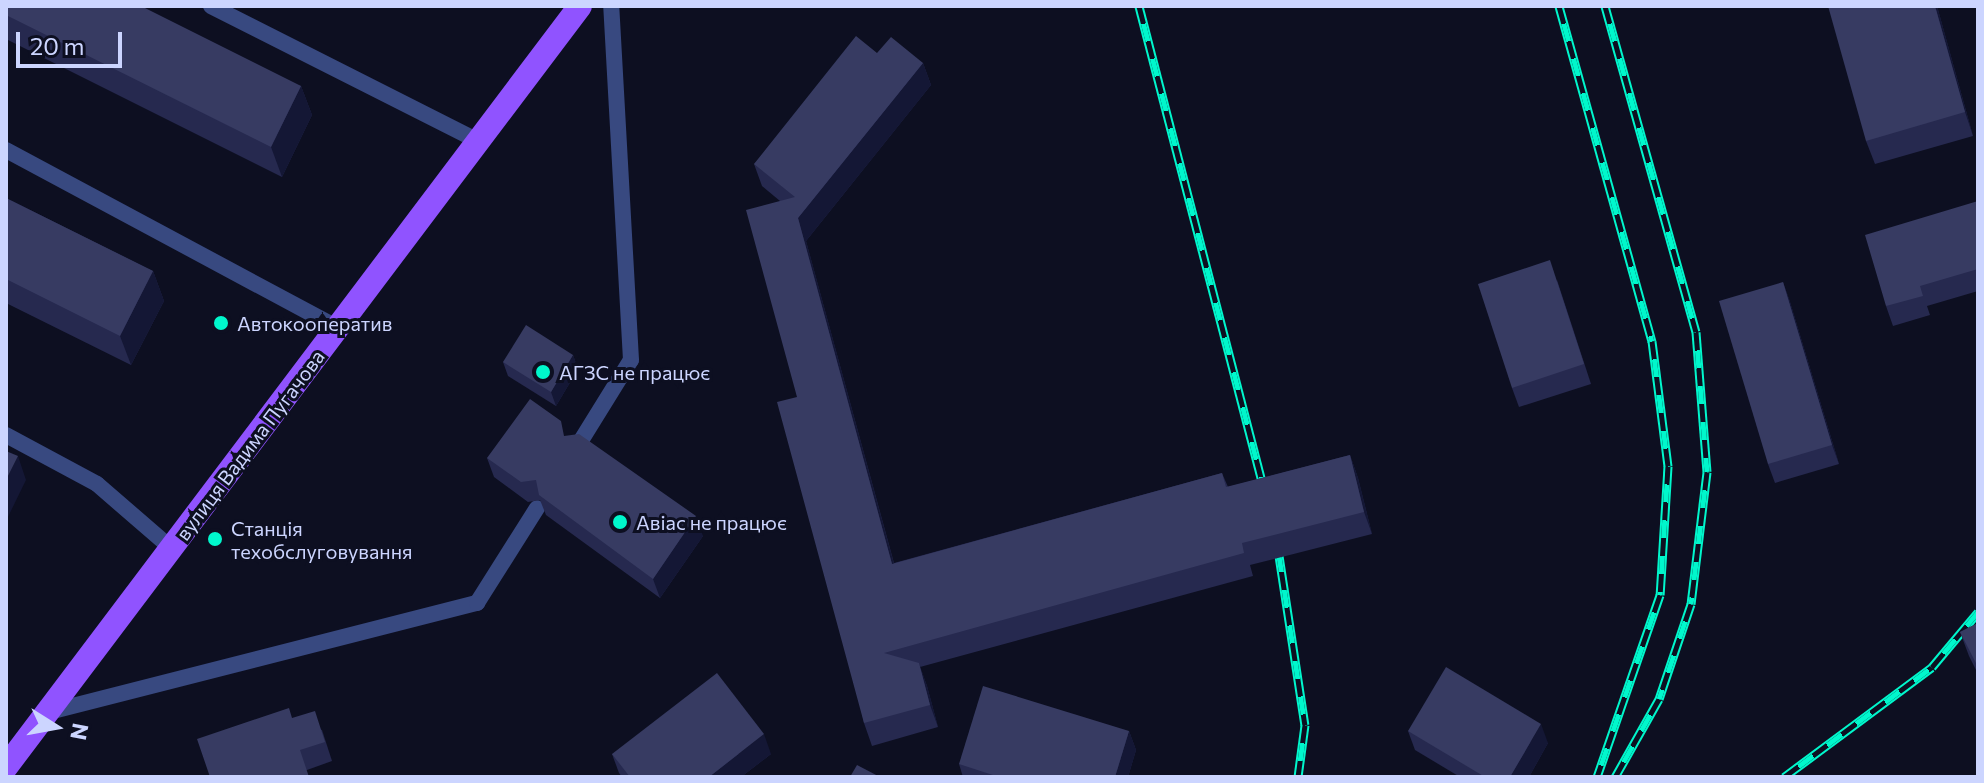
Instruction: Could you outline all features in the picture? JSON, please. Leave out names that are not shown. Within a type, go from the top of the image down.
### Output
[{"type":"main road","name":"вулиця Вадима Пугачова","points":[[6,767],[580,6]]},
{"type":"lane","points":[[211,6],[478,141]]},
{"type":"lane","points":[[577,447],[631,360],[611,6]]},
{"type":"lane","points":[[6,150],[338,328]]},
{"type":"lane","points":[[6,435],[97,484],[172,549]]},
{"type":"lane","points":[[49,712],[477,603],[537,508]]},
{"type":"building","points":[[6,6],[141,6],[301,86],[271,147],[6,15]]},
{"type":"building","points":[[1828,6],[1935,6],[1965,112],[1866,141]]},
{"type":"building","points":[[856,36],[877,53],[891,37],[923,63],[798,218],[892,564],[1222,473],[1226,487],[1350,455],[1364,512],[1242,543],[1244,553],[884,653],[919,663],[930,705],[864,723],[777,402],[797,397],[746,210],[795,197],[754,164]]},
{"type":"building","points":[[6,198],[153,271],[120,336],[6,279]]},
{"type":"building","points":[[1978,201],[1978,269],[1920,286],[1923,296],[1886,306],[1865,235]]},
{"type":"building","points":[[1550,260],[1584,364],[1512,388],[1478,284]]},
{"type":"building","points":[[1783,282],[1832,445],[1768,464],[1719,301]]},
{"type":"building","name":"АГЗС не працює","points":[[526,325],[573,355],[551,392],[503,362]]},
{"type":"building","name":"Авіас не працює","points":[[530,399],[561,421],[564,436],[579,434],[696,516],[653,579],[539,495],[536,480],[521,482],[487,458]]},
{"type":"building","points":[[6,451],[18,456],[6,480]]},
{"type":"building","points":[[1978,623],[1978,667],[1960,632]]},
{"type":"building","points":[[1446,667],[1541,724],[1510,777],[1485,777],[1408,731]]},
{"type":"building","points":[[717,673],[764,734],[709,777],[630,777],[612,754]]},
{"type":"building","points":[[983,686],[1129,731],[1115,777],[999,777],[959,764]]},
{"type":"building","points":[[289,708],[292,718],[315,711],[325,742],[300,750],[309,777],[210,777],[197,739]]},
{"type":"building","points":[[857,765],[880,777],[850,777]]},
{"type":"railway","points":[[1139,6],[1267,501]]},
{"type":"railway","points":[[1559,6],[1652,341],[1668,466],[1660,595],[1597,777]]},
{"type":"railway","points":[[1605,6],[1696,332],[1707,472],[1691,604],[1659,699],[1615,777]]},
{"type":"railway","points":[[1276,536],[1305,725],[1298,777]]},
{"type":"railway","points":[[1784,777],[1932,667],[1978,612]]},
{"type":"place","name":"Автокооператив","points":[[221,323]]},
{"type":"place","name":"АГЗС не працює","points":[[543,372]]},
{"type":"place","name":"Авіас не працює","points":[[620,522]]},
{"type":"place","name":"Станція техобслуговування","points":[[215,539]]}]
